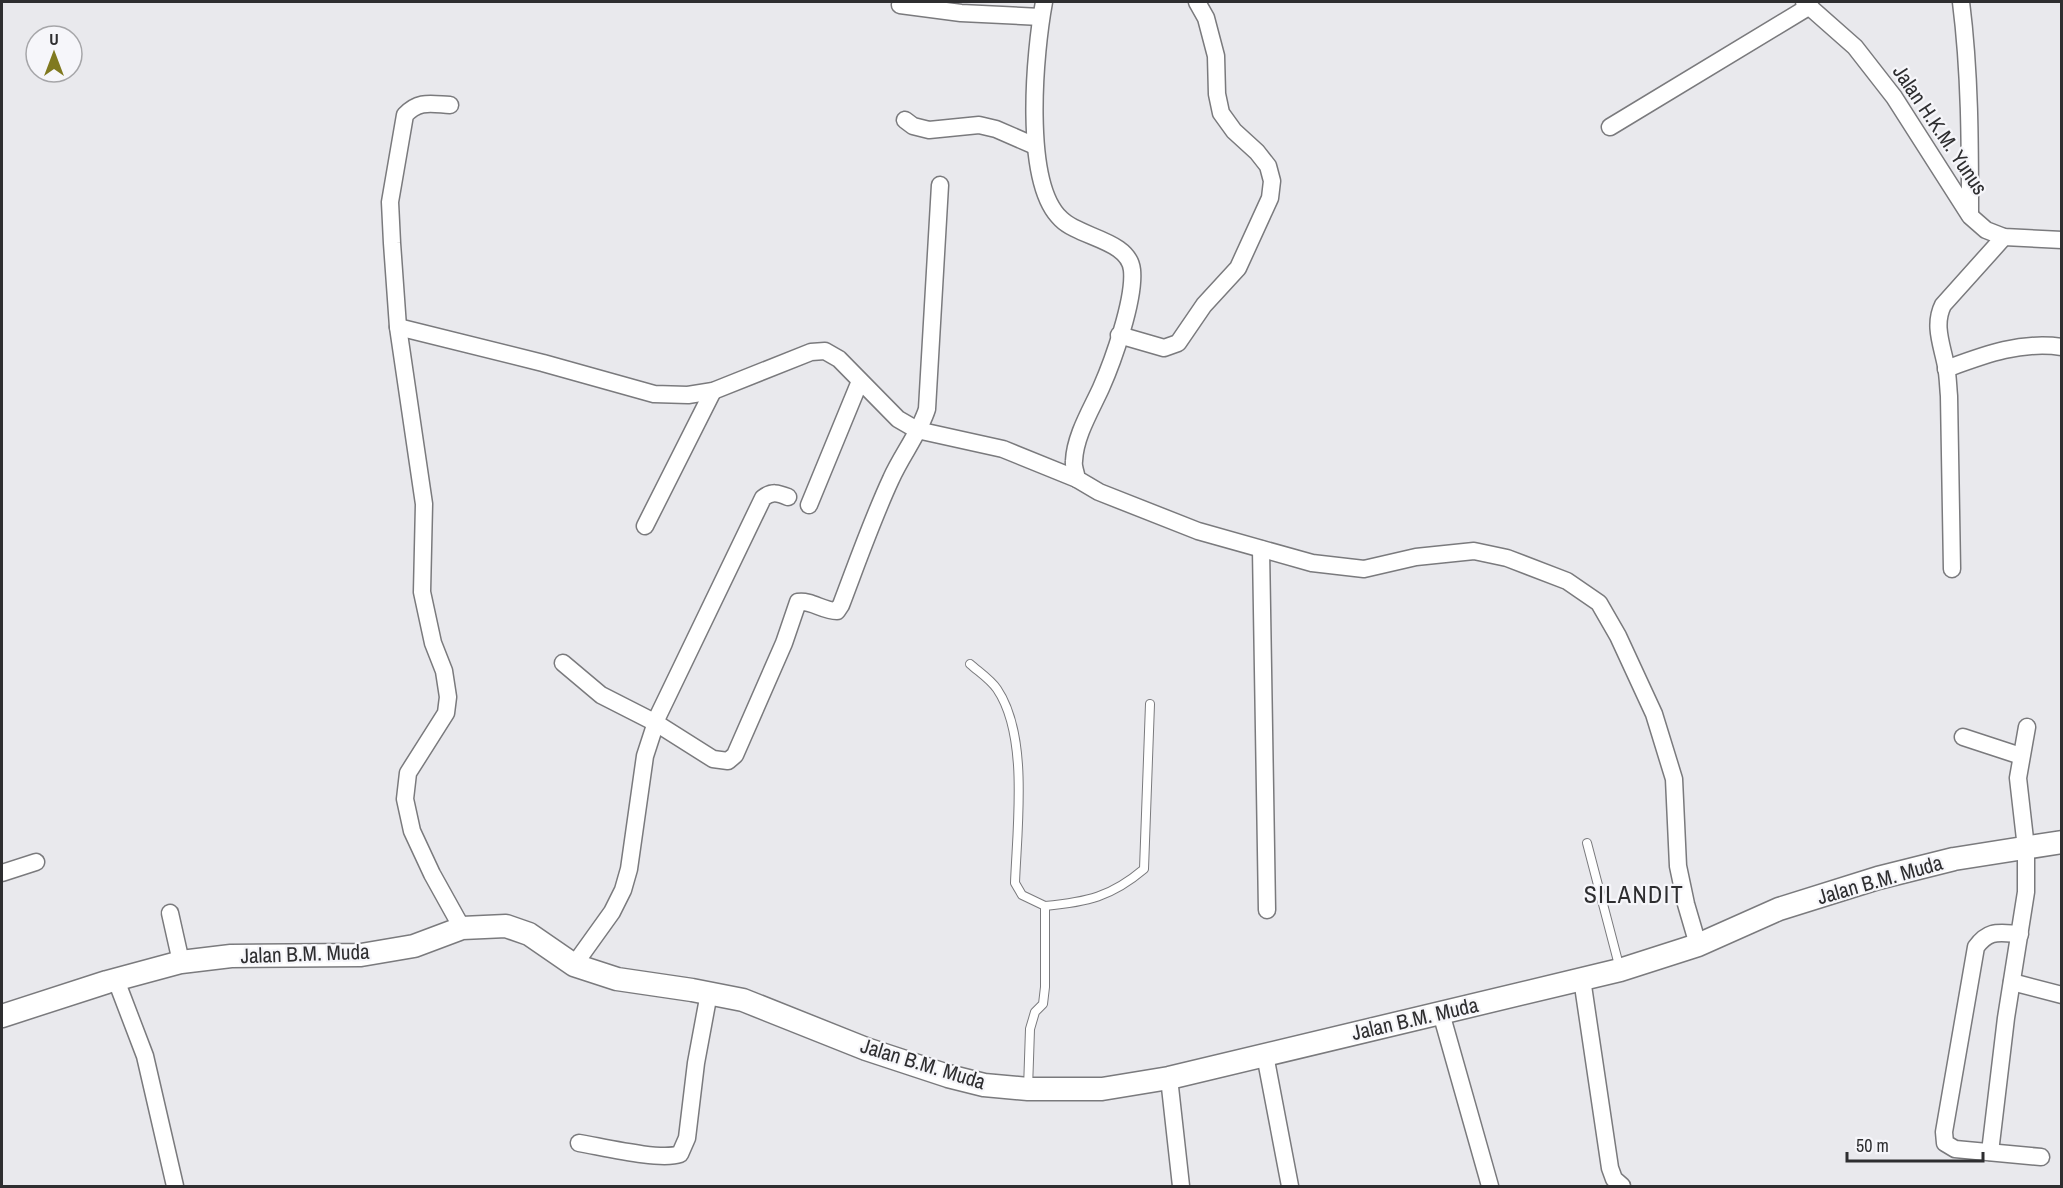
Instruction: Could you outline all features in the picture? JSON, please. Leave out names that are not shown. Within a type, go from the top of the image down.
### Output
[{"type":"street","points":[[1119,335],[1164,348],[1178,343],[1204,305],[1238,268],[1270,198],[1272,182],[1268,166],[1257,152],[1234,131],[1221,113],[1217,94],[1216,56],[1206,18],[1197,2]]},
{"type":"street","points":[[1960,2],[1966,39],[1970,116],[1970,216]]},
{"type":"street","points":[[1610,127],[1807,4]]},
{"type":"street","name":"Jalan H.K.M. Yunus","points":[[1807,4],[1855,47],[1894,97],[1970,216],[1986,230],[2004,237],[2061,240]]},
{"type":"street","points":[[900,5],[961,13],[1043,9],[1034,100],[1035,146],[1048,199],[1059,218],[1074,229],[1120,249],[1127,255],[1133,272],[1130,297],[1106,377],[1079,438],[1074,461],[1077,478]]},
{"type":"street","points":[[450,105],[422,104],[412,107],[405,115],[390,202],[398,327],[424,504],[422,592],[433,643],[444,671],[448,697],[446,713],[408,773],[405,799],[412,831],[432,874],[462,928]]},
{"type":"street","points":[[906,120],[913,126],[929,130],[979,124],[1035,146]]},
{"type":"street","points":[[562,663],[601,695],[656,723],[713,759],[728,760],[735,755],[784,643],[798,602],[804,601],[829,611],[837,611],[883,496],[902,456],[924,420],[927,409],[940,185]]},
{"type":"street","points":[[1952,569],[1950,396],[1937,327],[1938,315],[1942,305],[2004,237]]},
{"type":"street","points":[[398,327],[543,363],[654,394],[688,395],[713,391],[802,356],[825,351],[839,359],[898,419],[917,430],[1004,449],[1077,478],[1099,492],[1198,531],[1312,563],[1364,569],[1416,557],[1474,551],[1507,558],[1567,581],[1599,603],[1618,636],[1654,714],[1674,779],[1678,866],[1698,945]]},
{"type":"street","points":[[1946,369],[1986,354],[2019,346],[2061,347]]},
{"type":"street","points":[[809,505],[860,381]]},
{"type":"street","points":[[645,526],[713,391]]},
{"type":"street","points":[[574,965],[612,912],[623,890],[629,869],[645,756],[656,723],[763,498],[770,493],[788,497]]},
{"type":"street","points":[[1261,549],[1267,910]]},
{"type":"street","points":[[1990,1152],[2026,892],[2026,848],[2018,783],[2027,727]]},
{"type":"street","points":[[1964,737],[2021,756]]},
{"type":"street","name":"Jalan B.M. Muda","points":[[2,1016],[181,962],[231,956],[361,955],[414,945],[462,928],[506,926],[529,934],[574,965],[617,979],[743,1000],[866,1049],[948,1076],[984,1085],[1028,1089],[1102,1089],[1169,1078],[1620,970],[1698,945],[1779,909],[1878,878],[1954,859],[2061,842]]},
{"type":"street","points":[[2,873],[36,862]]},
{"type":"street","points":[[170,913],[181,962]]},
{"type":"street","points":[[2020,934],[1994,933],[1983,937],[1976,947],[1944,1132],[1945,1143],[1955,1149],[2041,1157]]},
{"type":"street","points":[[1582,979],[1611,1168],[1614,1179],[1622,1186]]},
{"type":"street","points":[[116,980],[145,1056],[175,1186]]},
{"type":"street","points":[[2012,982],[2061,995]]},
{"type":"street","points":[[579,1143],[673,1157],[681,1154],[687,1138],[696,1063],[709,993]]},
{"type":"street","points":[[1441,1013],[1490,1186]]},
{"type":"street","points":[[1265,1055],[1290,1186]]},
{"type":"street","points":[[1169,1078],[1181,1186]]},
{"type":"lane","points":[[970,664],[996,687],[1017,742],[1015,883],[1022,895],[1045,906],[1100,897],[1126,884],[1143,869],[1150,704]]},
{"type":"lane","points":[[1587,843],[1620,970]]},
{"type":"lane","points":[[1028,1089],[1029,1029],[1035,1012],[1042,1004],[1045,987],[1045,906]]},
{"type":"district","name":"SILANDIT","points":[[1634,895]]}]
